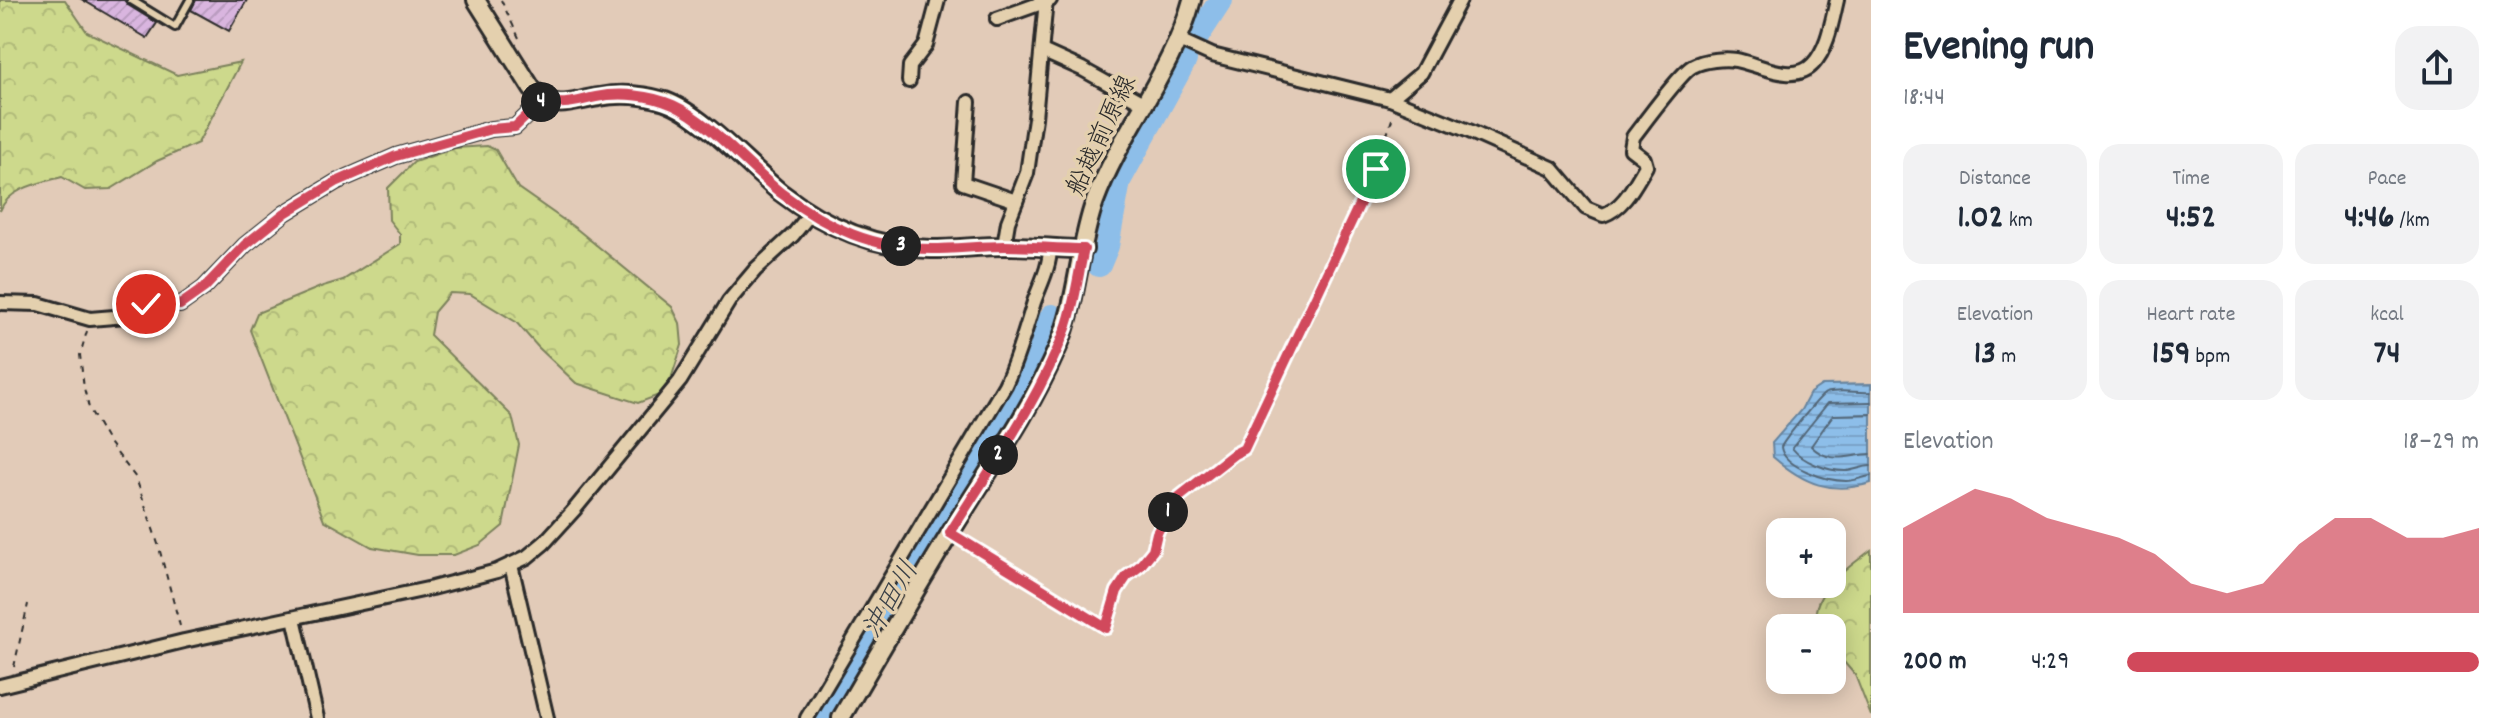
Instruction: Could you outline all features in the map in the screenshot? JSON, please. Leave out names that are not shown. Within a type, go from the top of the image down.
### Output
[{"type":"main road","points":[[476,0],[532,89],[543,100],[568,104],[619,95],[663,100],[677,106],[781,193],[858,238],[928,249],[1004,246],[1084,249]]},
{"type":"main road","name":"船越前原線","points":[[841,718],[1052,360],[1067,324],[1095,203],[1117,152],[1179,40],[1192,0]]},
{"type":"street","points":[[909,81],[910,66],[926,45],[938,0]]},
{"type":"street","points":[[997,19],[1047,0],[1027,173],[1008,222],[1004,246]]},
{"type":"street","points":[[1393,101],[1421,73],[1460,0]]},
{"type":"street","points":[[1179,40],[1212,55],[1393,101],[1482,136],[1552,168],[1586,208],[1603,215],[1612,212],[1629,194],[1646,166],[1644,159],[1631,149],[1633,137],[1690,67],[1705,62],[1733,60],[1780,72],[1800,71],[1812,66],[1824,46],[1837,0]]},
{"type":"street","points":[[1042,51],[1143,103]]},
{"type":"street","points":[[0,303],[38,304],[90,319],[126,316],[146,304],[161,302],[180,305],[204,288],[245,245],[285,213],[336,182],[396,156],[491,129],[515,127],[543,100]]},
{"type":"street","points":[[969,102],[963,183],[1016,201]]},
{"type":"street","points":[[5,685],[184,641],[432,588],[497,571],[527,557],[574,510],[680,381],[729,301],[811,213]]},
{"type":"street","points":[[807,718],[1005,385],[1050,259],[1050,248]]},
{"type":"street","points":[[511,565],[547,718]]},
{"type":"street","points":[[294,618],[317,718]]},
{"type":"lane","points":[[131,0],[175,27],[190,0]]},
{"type":"path","points":[[950,533],[1106,628],[1117,591],[1153,550],[1157,533],[1174,501],[1244,449],[1376,169],[1389,135],[1393,101]]},
{"type":"path","points":[[90,319],[80,355],[89,408],[107,440],[136,478],[158,544],[184,641]]},
{"type":"path","points":[[5,685],[28,604]]},
{"type":"green space","points":[[0,0],[65,0],[87,32],[177,75],[241,62],[198,143],[157,161],[111,189],[85,190],[62,177],[17,192],[0,211]]},
{"type":"green space","points":[[487,146],[496,150],[518,188],[578,230],[672,307],[680,323],[682,345],[671,379],[659,395],[638,403],[576,383],[516,322],[470,294],[450,293],[434,312],[430,335],[512,416],[519,445],[503,526],[480,545],[454,555],[418,555],[372,547],[324,520],[250,330],[257,313],[343,280],[400,244],[400,234],[389,220],[388,188],[414,162],[455,148]]},
{"type":"green space","points":[[1871,550],[1871,716],[1855,675],[1846,664],[1846,614],[1815,614],[1821,598],[1846,598],[1846,570]]},
{"type":"water","points":[[1871,384],[1871,483],[1843,488],[1819,485],[1796,474],[1773,457],[1772,443],[1801,410],[1810,393],[1822,385]]},
{"type":"building","points":[[83,0],[124,0],[157,23],[147,38]]},
{"type":"building","points":[[196,0],[247,0],[229,31],[191,10]]},
{"type":"waterway","name":"沖田川","points":[[1197,37],[1221,0]]},
{"type":"waterway","name":"沖田川","points":[[1099,265],[1107,246],[1119,181],[1185,60]]},
{"type":"waterway","name":"沖田川","points":[[824,718],[1037,357],[1042,336],[1052,316]]},
{"type":"route","points":[[146,304],[161,302],[180,305],[204,288],[245,245],[285,213],[336,182],[396,156],[491,129],[515,127],[543,100],[568,104],[619,95],[663,100],[695,119],[781,193],[821,220],[858,238],[928,249],[1004,246],[1084,249],[1072,307],[1052,360],[950,533],[1106,628],[1117,591],[1153,550],[1157,533],[1174,501],[1244,449],[1376,169]]}]
